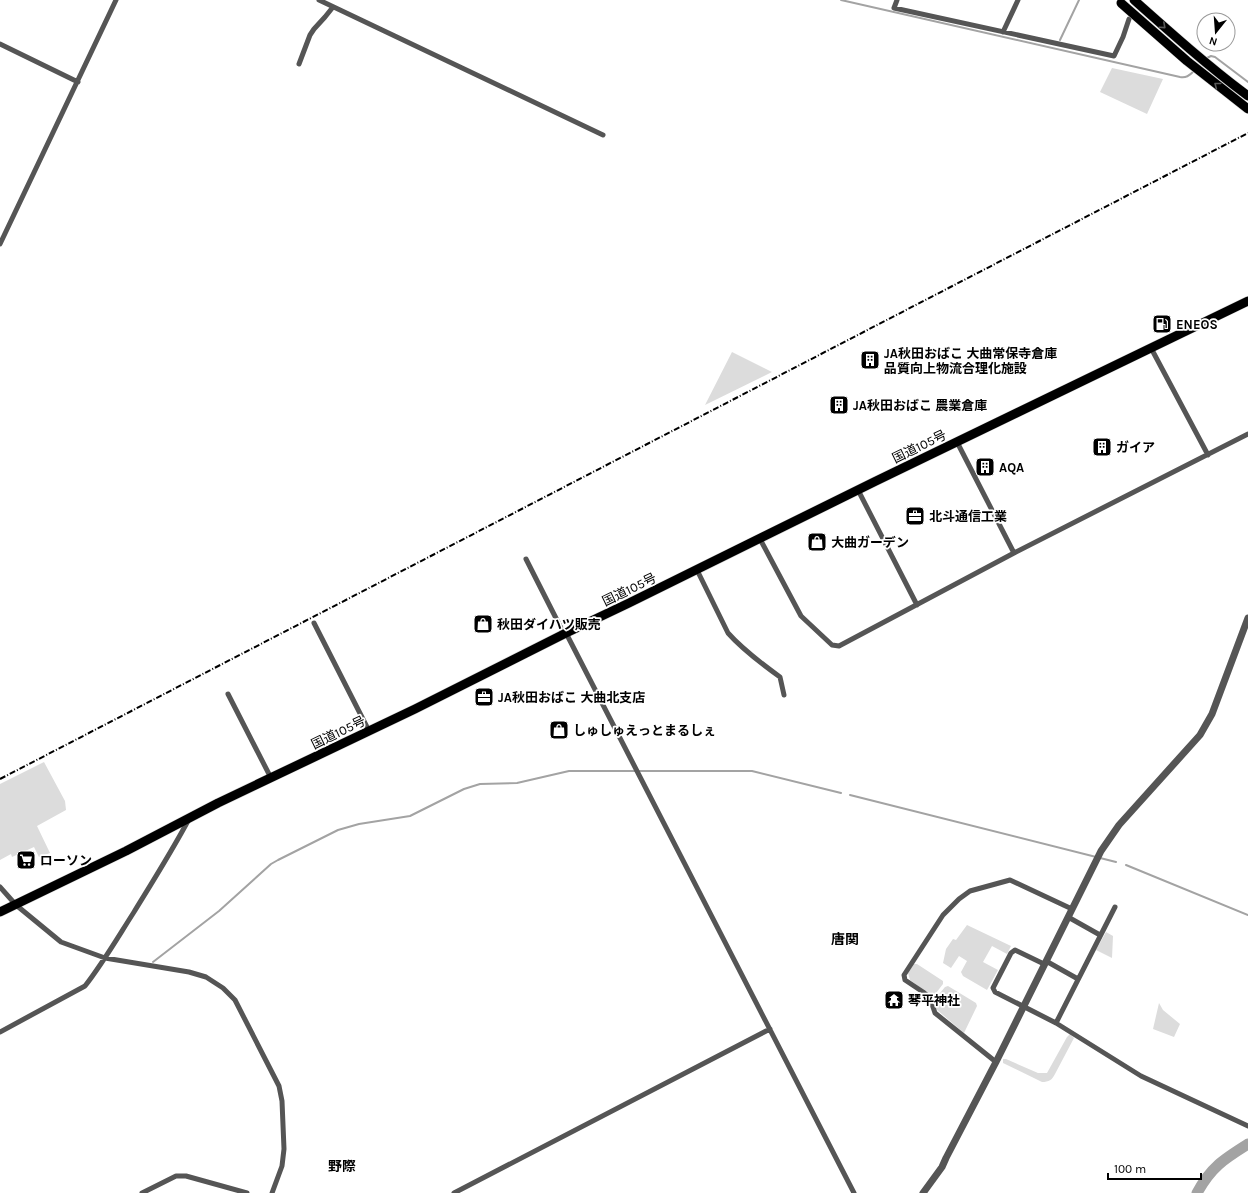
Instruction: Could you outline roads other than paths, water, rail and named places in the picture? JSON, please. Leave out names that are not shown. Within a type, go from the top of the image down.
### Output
[{"type":"highway","points":[[1134,0],[1209,66],[1248,96]]},
{"type":"highway","points":[[1120,1],[1187,61],[1248,109]]},
{"type":"highway","name":"国道105号","points":[[0,912],[271,778],[370,731],[565,633],[1248,301]]},
{"type":"street","points":[[0,244],[116,0]]},
{"type":"street","points":[[319,0],[603,135]]},
{"type":"street","points":[[897,0],[894,8],[1114,56],[1123,37],[1129,19]]},
{"type":"street","points":[[1003,32],[1018,0]]},
{"type":"street","points":[[299,64],[310,35],[333,6]]},
{"type":"street","points":[[0,44],[78,82]]},
{"type":"street","points":[[1151,348],[1208,455]]},
{"type":"street","points":[[760,539],[802,616],[832,645],[839,646],[1014,553],[1248,434]]},
{"type":"street","points":[[957,442],[1014,553]]},
{"type":"street","points":[[858,490],[917,605]]},
{"type":"street","points":[[526,558],[854,1193]]},
{"type":"street","points":[[697,570],[728,633],[759,662],[780,677],[784,695]]},
{"type":"street","points":[[923,1193],[942,1167],[1100,853],[1119,825],[1200,735],[1212,714],[1248,618]]},
{"type":"street","points":[[314,623],[370,731]]},
{"type":"street","points":[[228,694],[271,778]]},
{"type":"street","points":[[0,1032],[85,986],[105,958],[175,846],[190,818]]},
{"type":"street","points":[[996,1062],[936,1013],[930,998],[905,980],[904,975],[943,915],[959,899],[970,891],[1010,880],[1072,909]]},
{"type":"street","points":[[0,887],[16,904],[61,942],[105,958],[189,972],[206,977],[223,988],[234,1000],[279,1086],[282,1101],[284,1149],[282,1166],[272,1193]]},
{"type":"street","points":[[1056,1023],[1115,907]]},
{"type":"street","points":[[1068,917],[1100,935]]},
{"type":"street","points":[[1078,979],[1015,950],[1011,953],[992,988],[995,992],[1056,1023],[1141,1076],[1248,1126]]},
{"type":"street","points":[[454,1193],[770,1029]]},
{"type":"street","points":[[142,1193],[176,1176],[186,1176],[247,1193]]},
{"type":"waterway","points":[[841,0],[1180,77],[1187,76],[1194,71]]},
{"type":"waterway","points":[[1060,40],[1079,0]]},
{"type":"waterway","points":[[1205,59],[1211,56],[1215,57],[1248,82]]},
{"type":"waterway","points":[[153,962],[219,911],[271,864],[278,860],[338,830],[359,824],[410,816],[464,789],[480,784],[517,783],[569,771],[752,771],[841,793]]},
{"type":"waterway","points":[[850,795],[1116,862]]},
{"type":"waterway","points":[[1126,865],[1248,915]]},
{"type":"waterway","points":[[1197,1193],[1208,1176],[1219,1164],[1248,1144]]},
{"type":"railway","points":[[0,779],[1248,133]]},
{"type":"place","name":"ENEOS","points":[[1162,324]]},
{"type":"place","name":"JA秋田おばこ 大曲常保寺倉庫 品質向上物流合理化施設","points":[[870,360]]},
{"type":"place","name":"JA秋田おばこ 農業倉庫","points":[[839,405]]},
{"type":"place","name":"ガイア","points":[[1102,447]]},
{"type":"place","name":"AQA","points":[[985,467]]},
{"type":"place","name":"北斗通信工業","points":[[915,516]]},
{"type":"place","name":"大曲ガーデン","points":[[817,542]]},
{"type":"place","name":"秋田ダイハツ販売","points":[[483,624]]},
{"type":"place","name":"JA秋田おばこ 大曲北支店","points":[[484,697]]},
{"type":"place","name":"しゅしゅえっとまるしぇ","points":[[559,730]]},
{"type":"place","name":"ローソン","points":[[26,860]]},
{"type":"place","name":"琴平神社","points":[[894,1000]]},
{"type":"district","name":"唐関","points":[[845,939]]},
{"type":"district","name":"野際","points":[[342,1166]]}]
